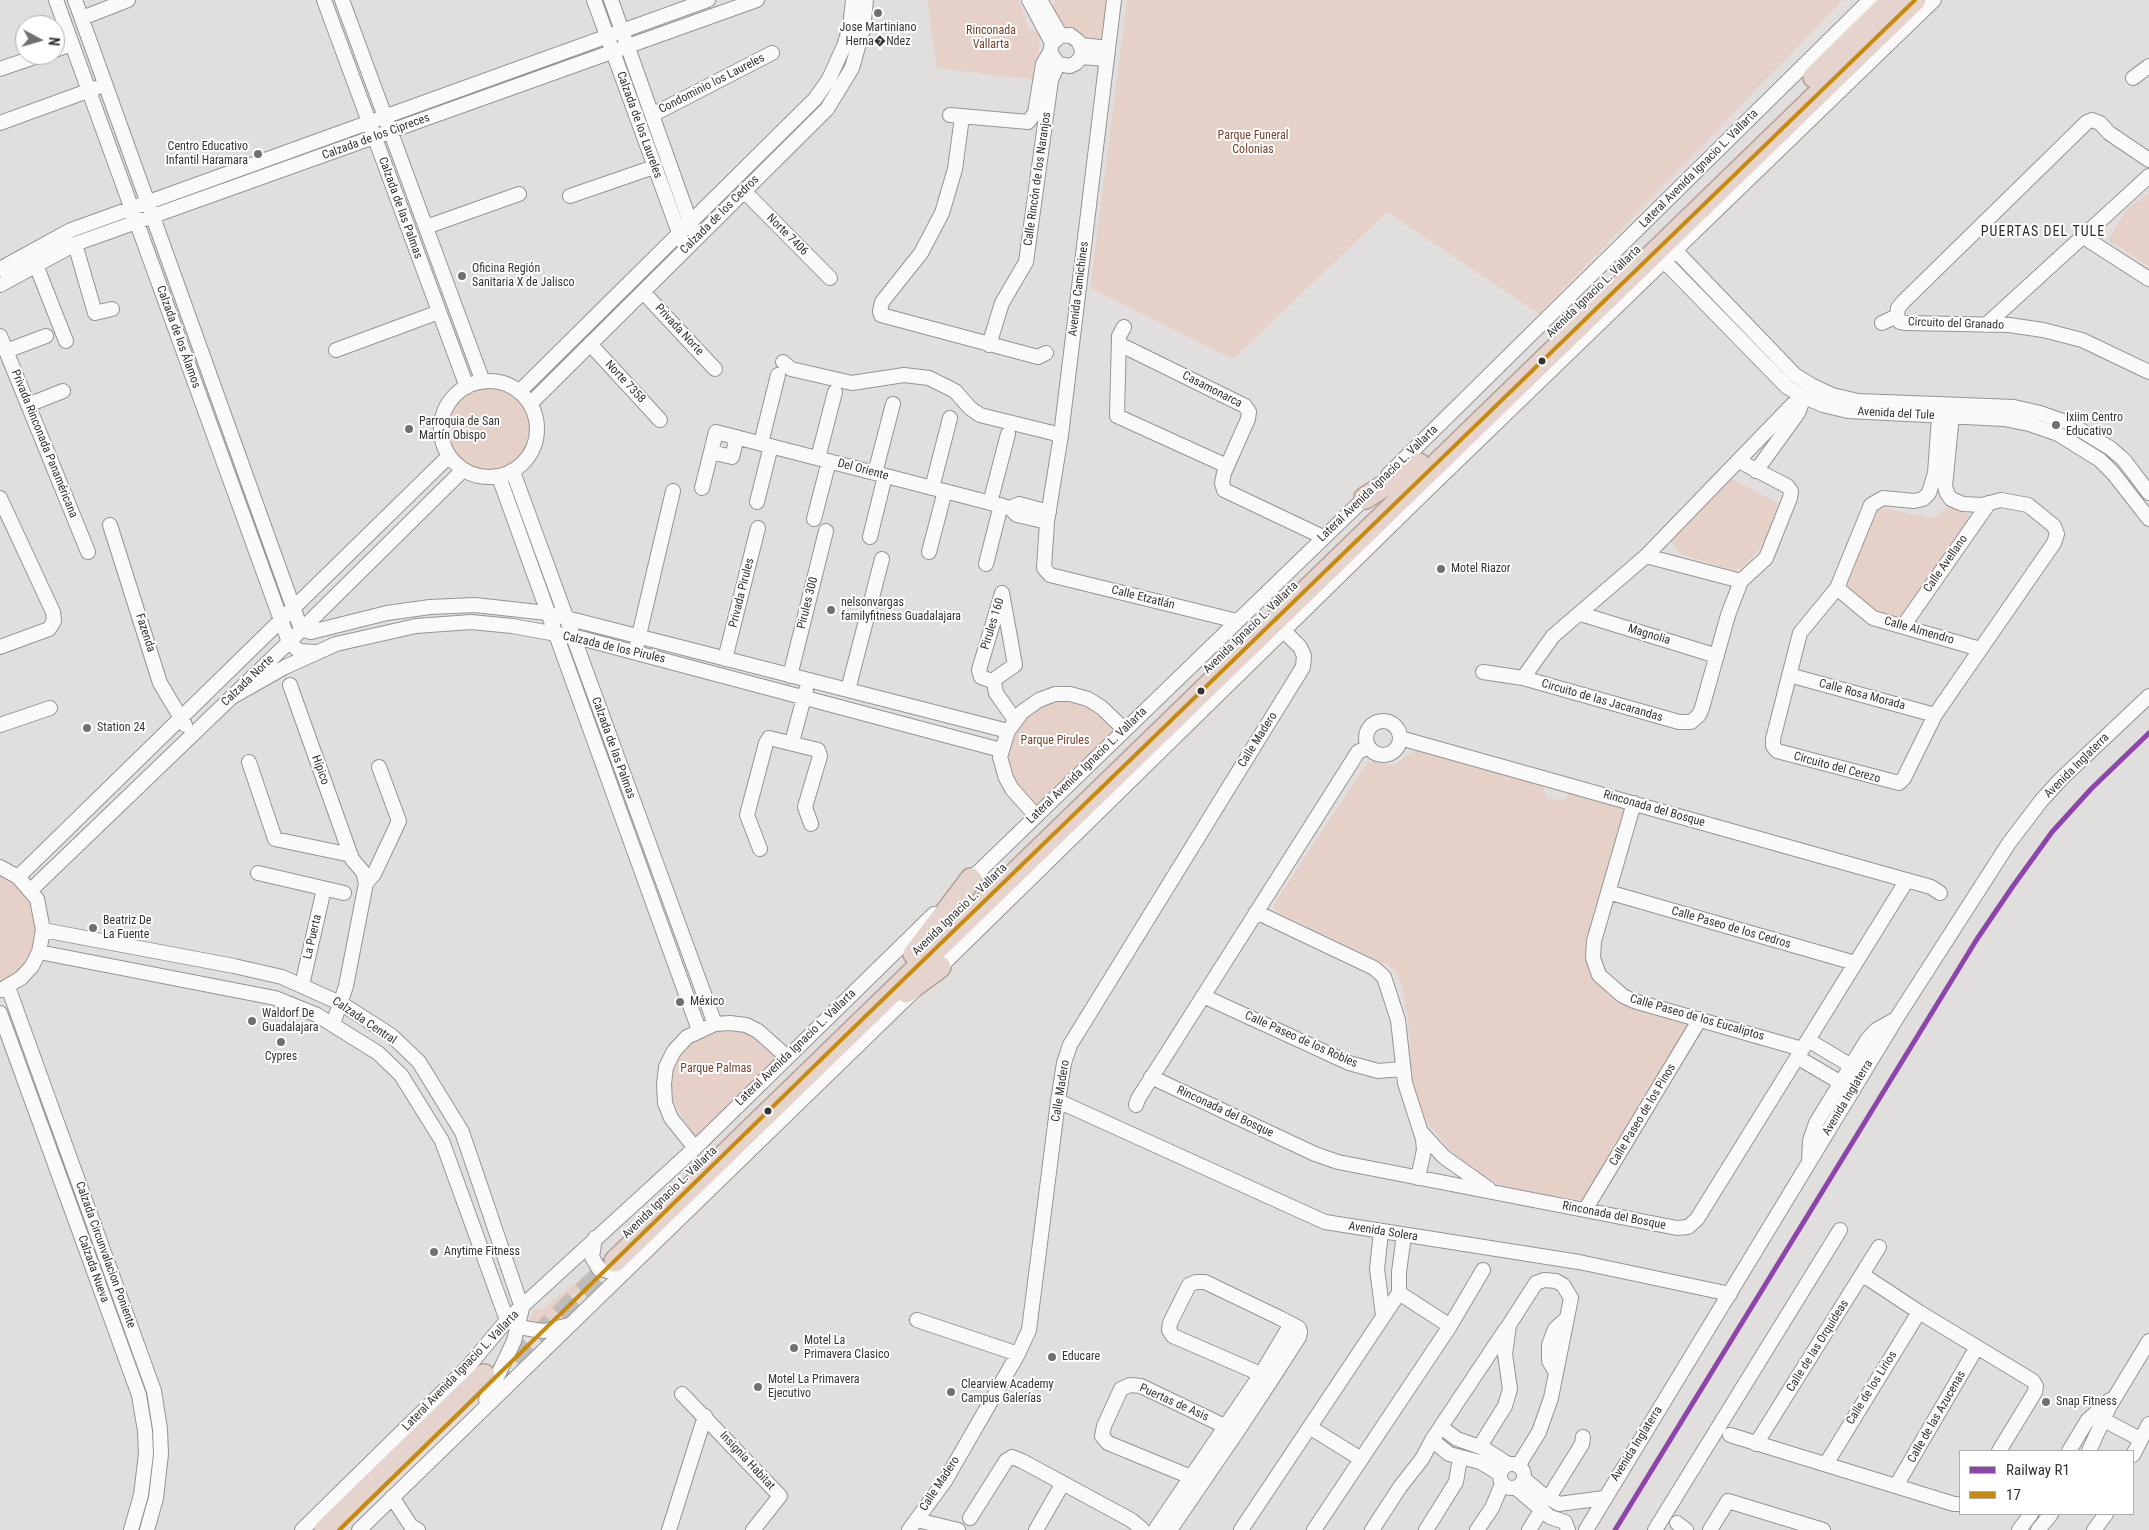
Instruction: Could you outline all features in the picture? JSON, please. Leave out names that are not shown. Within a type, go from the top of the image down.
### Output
[{"type":"highway","name":"Avenida Ignacio L. Vallarta","points":[[612,1255],[911,958],[1419,464],[1895,8],[1915,0]]},
{"type":"highway","points":[[1895,8],[1923,0]]},
{"type":"highway","name":"Avenida Ignacio L. Vallarta","points":[[612,1255],[842,1039],[1470,429],[1895,8]]},
{"type":"highway","points":[[1425,492],[1470,429]]},
{"type":"highway","points":[[1365,498],[1419,464]]},
{"type":"highway","points":[[911,958],[971,879]]},
{"type":"highway","points":[[842,1039],[940,967]]},
{"type":"highway","points":[[325,1530],[485,1375]]},
{"type":"highway","points":[[339,1530],[485,1375]]},
{"type":"street","name":"Calzada de los Álamos","points":[[56,0],[289,642]]},
{"type":"street","name":"Calzada de los Álamos","points":[[75,0],[301,630]]},
{"type":"street","points":[[82,18],[128,0]]},
{"type":"street","name":"Calzada de las Palmas","points":[[324,0],[467,387]]},
{"type":"street","name":"Calzada de las Palmas","points":[[342,0],[483,382]]},
{"type":"street","name":"Calzada de los Laureles","points":[[594,0],[685,250]]},
{"type":"street","name":"Calzada de los Laureles","points":[[611,0],[696,238]]},
{"type":"street","name":"Calzada de los Cipreces","points":[[0,269],[71,230],[708,0]]},
{"type":"street","name":"Calzada de los Cipreces","points":[[0,285],[75,244],[757,0]]},
{"type":"street","name":"Calzada de los Cedros","points":[[519,392],[820,92],[838,63],[850,27],[853,0]]},
{"type":"street","name":"Calzada de los Cedros","points":[[530,404],[827,109],[842,87],[858,50],[866,0]]},
{"type":"street","points":[[1029,0],[1055,49],[1070,66],[1081,51]]},
{"type":"street","points":[[1040,0],[1055,49]]},
{"type":"street","name":"Avenida Camichines","points":[[1050,575],[1044,568],[1043,559],[1061,435],[1114,0]]},
{"type":"street","name":"Lateral Avenida Ignacio L. Vallarta","points":[[302,1530],[485,1375],[522,1308],[612,1255],[695,1148],[1365,498],[1870,0]]},
{"type":"street","points":[[940,967],[1283,630],[1934,0]]},
{"type":"street","points":[[1055,49],[1070,35],[1081,51],[1107,54]]},
{"type":"street","points":[[65,46],[72,44]]},
{"type":"street","name":"Calle Rincón de los Naranjos","points":[[1028,122],[956,116],[955,169],[942,213],[921,253],[882,302],[880,310],[884,317],[990,345],[1002,302],[1026,262],[1043,133],[1044,95],[1052,73],[1055,49]]},
{"type":"street","name":"Condominio los Laureles","points":[[652,115],[772,52]]},
{"type":"street","points":[[0,69],[15,64]]},
{"type":"street","points":[[2133,78],[2149,66]]},
{"type":"street","points":[[0,123],[107,85]]},
{"type":"street","points":[[1043,133],[1028,122],[1036,113],[1044,95]]},
{"type":"street","name":"Circuito del Granado","points":[[2149,160],[2109,133],[2100,123],[2092,120],[2087,122],[1903,302],[1898,308],[1897,316],[1900,322],[1906,323],[1986,325],[2043,330],[2073,337],[2113,353],[2141,370],[2149,372]]},
{"type":"street","points":[[644,140],[659,134]]},
{"type":"street","points":[[570,196],[654,167]]},
{"type":"street","points":[[1986,325],[2149,176]]},
{"type":"street","name":"Norte 7406","points":[[744,191],[830,278]]},
{"type":"street","points":[[720,193],[733,202]]},
{"type":"street","points":[[426,228],[519,194]]},
{"type":"street","points":[[2082,236],[2149,279]]},
{"type":"street","points":[[75,244],[96,313],[112,309]]},
{"type":"street","name":"Avenida del Tule","points":[[1675,250],[1795,375],[1805,395]]},
{"type":"street","name":"Avenida del Tule","points":[[1664,261],[1787,386],[1805,395],[1832,395],[2030,424],[2058,434],[2100,460],[2144,508]]},
{"type":"street","points":[[36,264],[66,342]]},
{"type":"street","name":"Privada Norte","points":[[643,292],[715,369]]},
{"type":"street","points":[[336,350],[439,312]]},
{"type":"street","points":[[1882,323],[1897,316]]},
{"type":"street","points":[[1124,327],[1119,344],[1117,416],[1226,466]]},
{"type":"street","name":"Privada Rinconada Panaméricana","points":[[0,336],[88,552]]},
{"type":"street","points":[[6,351],[46,336]]},
{"type":"street","name":"Norte 7358","points":[[590,344],[660,420]]},
{"type":"street","name":"Casamonarca","points":[[1119,344],[1245,406],[1249,412],[1248,419],[1226,466],[1222,483],[1228,492],[1323,537]]},
{"type":"street","points":[[990,345],[1038,357],[1046,353]]},
{"type":"street","points":[[783,362],[791,369],[852,383],[904,375],[929,378],[955,391],[970,408],[980,415],[1061,435]]},
{"type":"street","points":[[757,502],[778,375]]},
{"type":"street","points":[[483,382],[506,384],[519,392],[530,404],[537,422],[536,441],[527,459],[513,472],[499,477],[480,477],[463,470],[449,456],[443,440],[442,423],[450,402],[467,387],[483,382]]},
{"type":"street","points":[[28,405],[63,391]]},
{"type":"street","points":[[814,519],[835,392]]},
{"type":"street","name":"Circuito de las Jacarandas","points":[[1739,461],[1787,486],[1791,491],[1790,498],[1766,558],[1741,581],[1728,615],[1699,715],[1691,722],[1685,722],[1523,678],[1553,636],[1581,614],[1646,556],[1739,461],[1754,446],[1798,413],[1805,395]]},
{"type":"street","points":[[870,537],[893,404]]},
{"type":"street","points":[[206,415],[222,407]]},
{"type":"street","name":"Avenida del Tule","points":[[1946,411],[2014,407],[2040,413],[2069,423],[2110,448],[2147,485]]},
{"type":"street","points":[[1939,485],[1946,411]]},
{"type":"street","points":[[929,552],[950,418]]},
{"type":"street","name":"Circuito de las Jacarandas","points":[[1756,471],[1768,455],[1780,428]]},
{"type":"street","name":"Del Oriente","points":[[711,452],[716,432],[1000,505],[1019,504],[1048,517]]},
{"type":"street","points":[[986,564],[1000,505],[1008,434]]},
{"type":"street","points":[[702,488],[711,452],[732,457],[737,437]]},
{"type":"street","points":[[1754,446],[1768,455]]},
{"type":"street","name":"Calzada Norte","points":[[18,877],[449,456]]},
{"type":"street","name":"Calzada Norte","points":[[31,890],[289,642],[463,470]]},
{"type":"street","name":"Calzada de las Palmas","points":[[513,472],[715,1024]]},
{"type":"street","name":"Calzada de las Palmas","points":[[499,477],[699,1030]]},
{"type":"street","name":"Circuito del Cerezo","points":[[1939,485],[1951,499],[1963,504],[1982,505],[1989,503],[2001,500],[2028,505],[2054,526],[2057,534],[2054,543],[1935,715],[1904,778],[1899,783],[1777,751],[1773,746],[1773,739],[1800,633],[1838,588],[1871,505],[1883,498],[1914,501],[1923,499],[1939,485]]},
{"type":"street","points":[[2144,508],[2147,485]]},
{"type":"street","points":[[636,652],[638,636],[673,491]]},
{"type":"street","points":[[0,498],[53,612],[54,621],[49,629],[0,647]]},
{"type":"street","name":"Calle Avellano","points":[[1904,625],[1989,503]]},
{"type":"street","name":"Fazenda","points":[[110,525],[160,684],[181,716],[190,737]]},
{"type":"street","name":"Privada Pirules","points":[[725,659],[758,528]]},
{"type":"street","name":"Pirules 300","points":[[790,676],[826,531]]},
{"type":"street","points":[[1646,556],[1741,581]]},
{"type":"street","points":[[848,690],[882,559]]},
{"type":"street","name":"Calle Etzatlán","points":[[1050,575],[1237,621]]},
{"type":"street","name":"Calle Almendro","points":[[1838,588],[1873,618],[1904,625],[1980,649]]},
{"type":"street","name":"Pirules 160","points":[[1002,593],[1015,665],[994,682],[981,677],[979,670],[1002,593]]},
{"type":"street","name":"Calzada de los Pirules","points":[[301,630],[312,632],[388,612],[430,607],[474,605],[548,613],[790,676],[1011,726]]},
{"type":"street","name":"Magnolia","points":[[1581,614],[1716,656]]},
{"type":"street","name":"Calzada de los Pirules","points":[[232,697],[318,651],[353,640],[416,626],[471,622],[512,626],[572,637],[636,652],[1001,750]]},
{"type":"street","name":"Calle Madero","points":[[913,1525],[944,1482],[1018,1354],[1029,1330],[1058,1101],[1064,1063],[1070,1045],[1303,667],[1304,656],[1300,647],[1283,630]]},
{"type":"street","points":[[289,642],[299,651],[318,651]]},
{"type":"street","points":[[1483,672],[1523,678]]},
{"type":"street","name":"Calle Rosa Morada","points":[[1789,675],[1935,715]]},
{"type":"street","points":[[792,742],[809,680]]},
{"type":"street","name":"Pirules 160","points":[[994,682],[996,693],[1011,726]]},
{"type":"street","name":"Hípico","points":[[290,685],[351,855],[363,872],[366,883]]},
{"type":"street","points":[[1036,816],[1017,795],[1006,778],[1000,757],[1011,726],[1022,712],[1039,700],[1055,694],[1070,694],[1088,699],[1101,707],[1125,730]]},
{"type":"street","name":"Avenida Inglaterra","points":[[1586,1530],[1809,1162],[1847,1086],[1896,1019],[1966,907],[2009,843],[2041,801],[2149,696]]},
{"type":"street","points":[[0,726],[50,708]]},
{"type":"street","points":[[1378,722],[1388,722],[1396,728],[1400,738],[1399,744],[1390,754],[1378,755],[1368,746],[1366,736],[1370,727],[1378,722]]},
{"type":"street","points":[[760,849],[747,815],[766,742],[769,738],[813,747],[818,750],[820,756],[805,807],[810,824]]},
{"type":"street","name":"Rinconada del Bosque","points":[[1400,738],[1907,880],[1931,887],[1940,893]]},
{"type":"street","points":[[1136,1105],[1151,1077],[1358,752],[1368,746]]},
{"type":"street","points":[[249,762],[275,839],[351,855]]},
{"type":"street","points":[[333,1024],[342,1004],[366,883],[374,874],[399,821],[379,767]]},
{"type":"street","name":"Calle Paseo de los Eucaliptos","points":[[1634,803],[1592,949],[1595,968],[1599,975],[1623,996],[1700,1020],[1802,1048],[1857,1070]]},
{"type":"street","points":[[626,830],[641,825]]},
{"type":"street","points":[[0,867],[18,877],[31,890],[37,899],[42,916],[43,930],[39,952],[26,972],[4,989]]},
{"type":"street","points":[[258,873],[344,893]]},
{"type":"street","name":"Rinconada del Bosque","points":[[1151,1077],[1315,1154],[1359,1167],[1682,1228],[1692,1225],[1907,880]]},
{"type":"street","name":"La Puerta","points":[[302,985],[324,889]]},
{"type":"street","name":"Calle Paseo de los Cedros","points":[[1608,892],[1855,963]]},
{"type":"street","points":[[1256,912],[1374,968],[1384,977],[1398,1020],[1402,1069],[1414,1115],[1421,1132],[1424,1150],[1418,1178]]},
{"type":"street","name":"Calzada Central","points":[[43,930],[234,966],[282,977],[342,1004],[392,1036],[419,1062],[462,1132],[522,1308]]},
{"type":"street","name":"Calzada Central","points":[[39,952],[276,998],[333,1024],[378,1053],[401,1075],[442,1142],[513,1323]]},
{"type":"street","name":"Avenida Ignacio L. Vallarta","points":[[359,1530],[569,1325],[612,1255],[940,967]]},
{"type":"street","name":"Calzada Circunvalacion Poniente","points":[[4,989],[154,1391],[160,1429],[161,1454],[156,1498],[147,1530]]},
{"type":"street","name":"Calle Paseo de los Robles","points":[[1203,996],[1349,1063],[1378,1071],[1402,1069]]},
{"type":"street","name":"Calzada Nueva","points":[[0,1013],[138,1395],[145,1431],[146,1454],[140,1497],[131,1530]]},
{"type":"street","name":"Calle Paseo de los Pinos","points":[[1586,1210],[1700,1020]]},
{"type":"street","points":[[695,1148],[671,1118],[665,1103],[664,1084],[666,1067],[674,1051],[686,1037],[715,1024],[746,1025],[758,1031],[787,1057]]},
{"type":"street","name":"Calle Paseo de los Eucaliptos","points":[[1802,1048],[1847,1086]]},
{"type":"street","points":[[412,1093],[431,1079]]},
{"type":"street","name":"Avenida Solera","points":[[1058,1101],[1314,1218],[1404,1236],[1579,1262],[1730,1294]]},
{"type":"street","points":[[1421,1132],[1444,1157],[1473,1179],[1501,1194]]},
{"type":"street","points":[[1655,1530],[1840,1230]]},
{"type":"street","points":[[1382,1232],[1377,1269],[1383,1315]]},
{"type":"street","points":[[1241,1530],[1311,1428],[1383,1315],[1400,1293],[1399,1272],[1404,1236]]},
{"type":"street","name":"Calle de las Orquídeas","points":[[1756,1444],[1879,1247]]},
{"type":"street","points":[[1314,1530],[1450,1326],[1483,1270]]},
{"type":"street","points":[[1863,1275],[1919,1312],[2033,1381],[2036,1386],[2035,1392],[2002,1450]]},
{"type":"street","points":[[1376,1527],[1536,1283],[1544,1280],[1556,1281],[1563,1285],[1571,1298],[1566,1320],[1555,1329],[1549,1345],[1548,1361],[1555,1371],[1548,1412],[1539,1432],[1477,1530]]},
{"type":"street","name":"Puertas de Asis","points":[[1170,1530],[1203,1482],[1231,1429],[1266,1376],[1291,1324],[1205,1282],[1196,1282],[1189,1285],[1170,1323],[1169,1330],[1173,1336],[1266,1376]]},
{"type":"street","points":[[1400,1293],[1450,1326]]},
{"type":"street","name":"Calle de los Lirios","points":[[1826,1464],[1919,1312]]},
{"type":"street","points":[[917,1320],[1018,1354]]},
{"type":"street","points":[[481,1410],[485,1375],[513,1323],[544,1330],[569,1325]]},
{"type":"street","points":[[1480,1446],[1505,1406],[1510,1389],[1505,1354],[1509,1325]]},
{"type":"street","points":[[2070,1450],[2116,1395],[2149,1340]]},
{"type":"street","name":"Calle de las Azucenas","points":[[1896,1486],[1977,1347]]},
{"type":"street","points":[[1485,1361],[1507,1372]]},
{"type":"street","name":"Puertas de Asis","points":[[1203,1482],[1108,1443],[1102,1436],[1104,1426],[1121,1389],[1130,1385],[1141,1386],[1231,1429]]},
{"type":"street","name":"Insignia Habitat","points":[[682,1394],[780,1496],[753,1530]]},
{"type":"street","points":[[2100,1414],[2144,1432],[2134,1453]]},
{"type":"street","points":[[2089,1450],[2100,1414]]},
{"type":"street","name":"Insignia Habitat","points":[[669,1530],[705,1416]]},
{"type":"street","points":[[1441,1427],[1457,1439],[1480,1446],[1511,1476],[1545,1504],[1550,1517],[1567,1526],[1574,1504]]},
{"type":"street","points":[[1311,1428],[1361,1459]]},
{"type":"street","name":"Puertas de Asis","points":[[970,1518],[1006,1461],[1012,1457],[1022,1460],[1148,1530],[1231,1429]]},
{"type":"street","points":[[1730,1436],[1957,1504]]},
{"type":"street","points":[[1529,1530],[1582,1444],[1584,1437]]},
{"type":"street","points":[[1432,1440],[1447,1453],[1480,1462],[1511,1476]]},
{"type":"street","points":[[1426,1530],[1456,1482],[1460,1458]]},
{"type":"street","points":[[1036,1530],[1063,1483]]},
{"type":"street","points":[[140,1497],[156,1498]]},
{"type":"street","points":[[392,1497],[413,1529]]},
{"type":"street","points":[[1545,1504],[1574,1504],[1604,1498]]},
{"type":"street","points":[[1710,1530],[1728,1501],[1823,1530]]},
{"type":"street","points":[[2019,1530],[2030,1515]]},
{"type":"street","points":[[2038,1530],[2050,1515]]},
{"type":"street","points":[[2094,1530],[2105,1515]]},
{"type":"street","points":[[913,1525],[958,1530]]},
{"type":"green space","name":"Rinconada Vallarta","points":[[927,0],[1019,0],[1029,30],[1038,31],[1040,37],[1036,80],[937,68]]},
{"type":"green space","name":"Rinconada Vallarta","points":[[1054,0],[1106,0],[1104,15],[1107,26],[1104,36],[1094,41],[1077,31],[1062,29],[1047,7],[1055,3]]},
{"type":"green space","name":"Parque Funeral Colonias","points":[[1127,0],[1843,0],[1539,314],[1387,212],[1233,359],[1090,288]]},
{"type":"green space","points":[[2149,193],[2149,266],[2108,240],[2127,209]]},
{"type":"green space","points":[[489,389],[505,392],[518,401],[527,414],[530,430],[527,446],[518,459],[505,468],[489,471],[473,468],[460,459],[451,446],[448,430],[451,414],[460,401],[473,392]]},
{"type":"green space","points":[[1731,478],[1778,503],[1765,542],[1743,568],[1731,570],[1681,554],[1671,542],[1679,530]]},
{"type":"green space","points":[[1952,503],[1975,520],[1904,622],[1877,615],[1841,587],[1875,507],[1935,518]]},
{"type":"green space","name":"Parque Pirules","points":[[1069,698],[1086,702],[1121,729],[1037,809],[1015,785],[1005,753],[1016,728],[1032,709],[1056,700]]},
{"type":"green space","points":[[1415,750],[1543,786],[1547,797],[1553,799],[1564,800],[1570,791],[1624,806],[1628,810],[1592,941],[1599,984],[1619,1003],[1685,1022],[1690,1026],[1585,1201],[1513,1189],[1499,1184],[1479,1174],[1451,1151],[1428,1124],[1412,1082],[1408,1020],[1401,983],[1394,970],[1275,911],[1274,904],[1367,763],[1373,761],[1394,765]]},
{"type":"green space","points":[[0,875],[11,879],[24,892],[34,910],[37,930],[33,950],[23,967],[7,980],[0,983]]},
{"type":"green space","name":"Parque Palmas","points":[[717,1029],[746,1030],[782,1057],[697,1141],[670,1096],[669,1073],[681,1047]]},
{"type":"green space","points":[[591,1270],[595,1280],[563,1303],[555,1314],[557,1315],[547,1325],[528,1322],[535,1308],[541,1310]]},
{"type":"tunnel","points":[[491,1382],[615,1261]]},
{"type":"rail line","name":"R1","points":[[1615,1530],[1977,939],[2052,832],[2091,789],[2149,733]]},
{"type":"transit line","name":"17","points":[[339,1530],[842,1039],[1915,0]]},
{"type":"place","name":"Jose Martiniano Herna�Ndez","points":[[878,13]]},
{"type":"place","name":"Centro Educativo Infantil Haramara","points":[[258,154]]},
{"type":"place","name":"Oficina Región Sanitaria X de Jalisco","points":[[462,276]]},
{"type":"place","name":"Ixiim Centro Educativo","points":[[2056,425]]},
{"type":"place","name":"Parroquia de San Martín Obispo","points":[[409,429]]},
{"type":"place","name":"Motel Riazor","points":[[1441,569]]},
{"type":"place","name":"nelsonvargas familyfitness Guadalajara","points":[[831,610]]},
{"type":"place","name":"Station 24","points":[[87,728]]},
{"type":"place","name":"Beatriz De La Fuente","points":[[93,928]]},
{"type":"place","name":"México","points":[[680,1002]]},
{"type":"place","name":"Waldorf De Guadalajara","points":[[252,1021]]},
{"type":"place","name":"Cypres","points":[[281,1042]]},
{"type":"place","name":"Anytime Fitness","points":[[434,1252]]},
{"type":"place","name":"Motel La Primavera Clasico","points":[[794,1348]]},
{"type":"place","name":"Educare","points":[[1052,1357]]},
{"type":"place","name":"Motel La Primavera Ejecutivo","points":[[758,1387]]},
{"type":"place","name":"Clearview Academy Campus Galerías","points":[[951,1392]]},
{"type":"place","name":"Snap Fitness","points":[[2046,1402]]},
{"type":"district","name":"PUERTAS DEL TULE","points":[[2043,232]]}]
